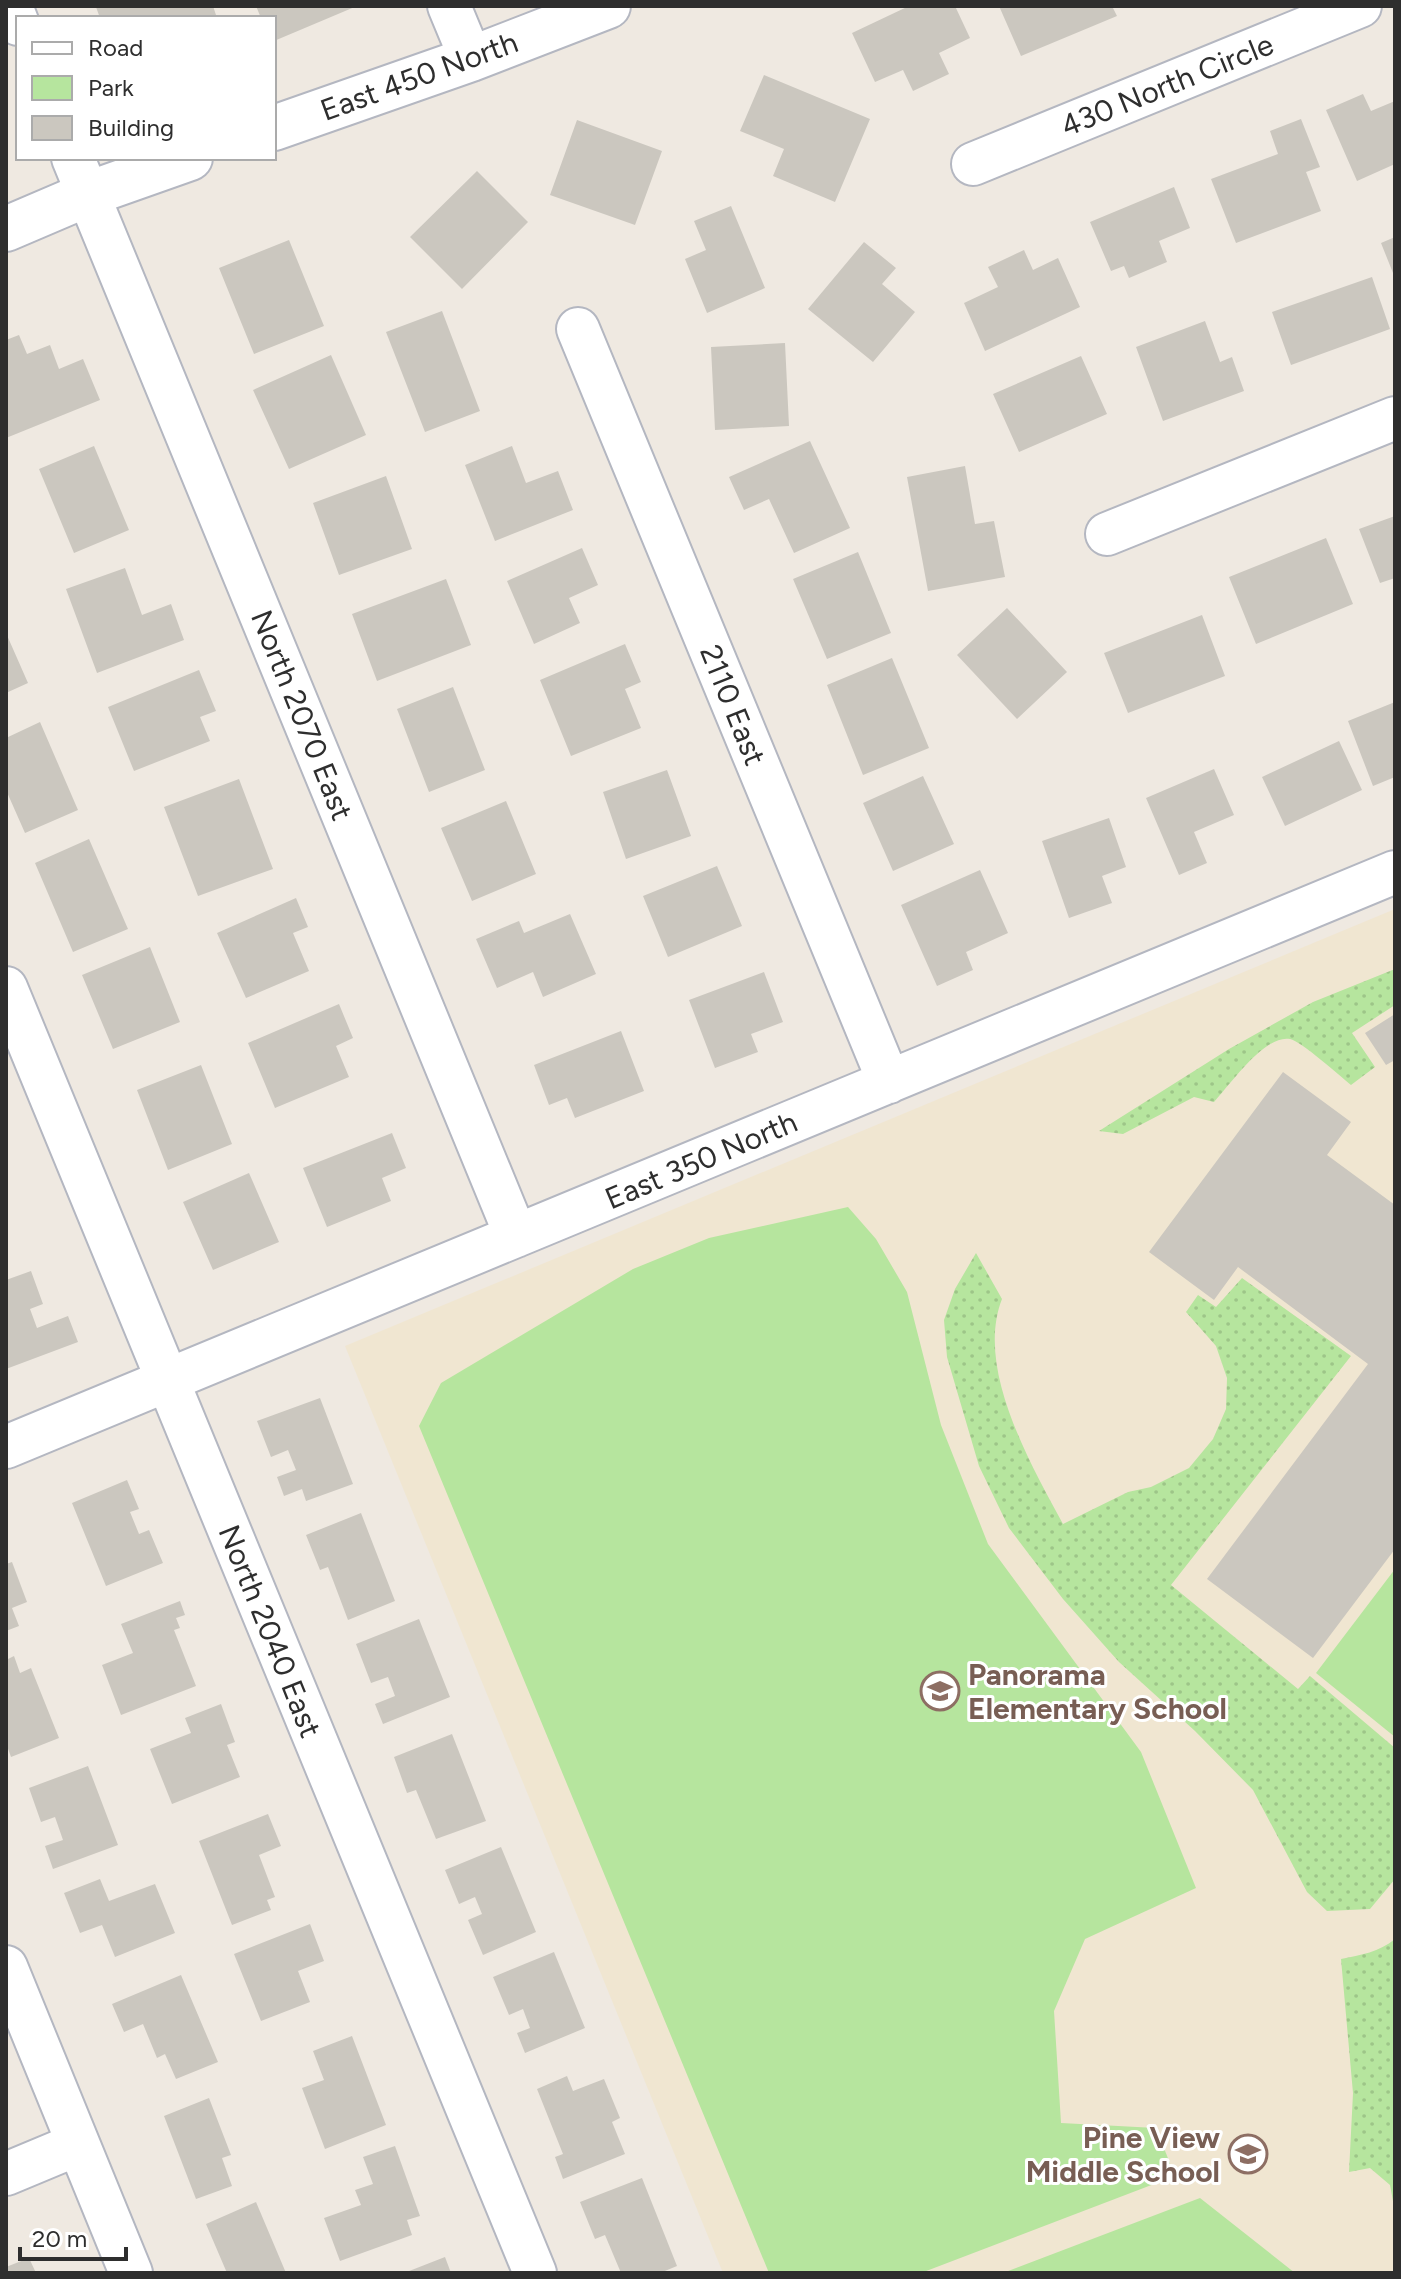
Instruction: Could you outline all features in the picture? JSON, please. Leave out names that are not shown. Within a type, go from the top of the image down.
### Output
[{"type":"street","points":[[449,6],[471,59]]},
{"type":"street","name":"East 450 North","points":[[276,127],[471,59],[608,6]]},
{"type":"street","name":"430 North Circle","points":[[973,164],[1360,6]]},
{"type":"street","points":[[6,229],[81,176],[178,160]]},
{"type":"street","name":"North 2070 East","points":[[81,176],[516,1236]]},
{"type":"street","name":"2110 East","points":[[578,329],[889,1082]]},
{"type":"street","points":[[1107,534],[1395,418]]},
{"type":"street","name":"East 350 North","points":[[6,1447],[1395,872]]},
{"type":"street","name":"North 2040 East","points":[[6,988],[535,2273]]},
{"type":"street","points":[[6,1967],[131,2273]]},
{"type":"street","points":[[6,2174],[78,2144]]},
{"type":"shaded area","name":"Panorama Elementary School","points":[[1395,909],[1395,2273],[723,2273],[345,1346]]},
{"type":"green space","points":[[1395,969],[1395,1005],[1352,1033],[1375,1067],[1351,1085],[1303,1046],[1290,1039],[1280,1040],[1259,1052],[1214,1102],[1194,1097],[1123,1134],[1099,1131],[1229,1049],[1313,1002]]},
{"type":"green space","points":[[848,1207],[876,1239],[907,1292],[941,1425],[988,1544],[1141,1752],[1196,1888],[1085,1939],[1054,2011],[1061,2123],[1156,2128],[1175,2176],[921,2273],[769,2273],[419,1426],[441,1383],[633,1269],[709,1238]]},
{"type":"green space","points":[[976,1253],[1002,1299],[996,1326],[996,1355],[1010,1414],[1063,1524],[1128,1492],[1151,1487],[1189,1468],[1213,1439],[1226,1409],[1227,1378],[1216,1346],[1186,1312],[1198,1295],[1216,1307],[1242,1278],[1351,1356],[1171,1585],[1298,1689],[1310,1676],[1395,1748],[1395,1879],[1370,1909],[1327,1911],[1307,1892],[1253,1790],[1195,1731],[1119,1662],[1063,1599],[1009,1528],[979,1466],[947,1357],[944,1320],[955,1289]]},
{"type":"green space","points":[[1395,1569],[1395,1737],[1316,1673]]},
{"type":"green space","points":[[1395,1939],[1395,2212],[1390,2185],[1370,2168],[1349,2172],[1353,2093],[1341,1959],[1376,1950]]},
{"type":"green space","points":[[1200,2198],[1295,2273],[1003,2273]]},
{"type":"building","points":[[213,6],[216,16],[99,16],[96,7]]},
{"type":"building","points":[[256,6],[357,6],[276,40],[276,16],[260,16]]},
{"type":"building","points":[[909,6],[955,6],[970,38],[939,53],[949,74],[913,91],[903,70],[875,82],[852,33]]},
{"type":"building","points":[[999,6],[1112,6],[1117,16],[1021,56]]},
{"type":"building","points":[[764,75],[870,119],[835,202],[773,176],[784,149],[740,131]]},
{"type":"building","points":[[1363,94],[1371,111],[1395,101],[1395,164],[1357,181],[1326,110]]},
{"type":"building","points":[[1301,119],[1320,167],[1306,172],[1321,211],[1236,243],[1211,179],[1278,154],[1270,131]]},
{"type":"building","points":[[577,120],[662,151],[635,225],[550,195]]},
{"type":"building","points":[[477,171],[528,222],[462,289],[410,237]]},
{"type":"building","points":[[1174,187],[1190,228],[1159,241],[1167,262],[1129,278],[1124,266],[1111,271],[1090,222]]},
{"type":"building","points":[[731,206],[765,288],[707,313],[685,259],[706,250],[694,221]]},
{"type":"building","points":[[1395,237],[1395,278],[1381,243]]},
{"type":"building","points":[[289,240],[324,326],[254,354],[219,268]]},
{"type":"building","points":[[864,242],[896,268],[882,284],[915,312],[873,362],[808,309]]},
{"type":"building","points":[[1024,250],[1033,270],[1058,258],[1080,307],[985,351],[964,303],[998,287],[988,267]]},
{"type":"building","points":[[1372,277],[1390,329],[1291,365],[1272,312]]},
{"type":"building","points":[[442,311],[480,411],[425,432],[386,332]]},
{"type":"building","points":[[1205,321],[1220,362],[1232,357],[1244,391],[1163,421],[1136,347]]},
{"type":"building","points":[[19,335],[27,354],[50,345],[59,369],[83,359],[100,400],[6,438],[6,340]]},
{"type":"building","points":[[785,343],[789,426],[715,430],[711,347]]},
{"type":"building","points":[[331,355],[366,435],[289,469],[253,390]]},
{"type":"building","points":[[1081,356],[1107,414],[1019,452],[993,394]]},
{"type":"building","points":[[810,441],[850,528],[794,553],[769,499],[744,510],[729,477]]},
{"type":"building","points":[[94,446],[129,530],[74,553],[39,469]]},
{"type":"building","points":[[512,446],[526,483],[558,471],[573,510],[495,541],[465,465]]},
{"type":"building","points":[[965,466],[975,524],[994,521],[1005,577],[928,591],[907,477]]},
{"type":"building","points":[[386,476],[412,549],[339,575],[313,503]]},
{"type":"building","points":[[1395,516],[1395,578],[1380,583],[1359,529]]},
{"type":"building","points":[[1326,538],[1353,604],[1256,644],[1229,577]]},
{"type":"building","points":[[582,548],[598,585],[569,598],[580,623],[534,644],[507,581]]},
{"type":"building","points":[[858,552],[891,633],[827,659],[793,579]]},
{"type":"building","points":[[125,568],[142,615],[171,604],[184,640],[97,673],[66,589]]},
{"type":"building","points":[[446,579],[471,645],[377,681],[352,614]]},
{"type":"building","points":[[1007,608],[1067,672],[1017,719],[957,655]]},
{"type":"building","points":[[1202,615],[1225,676],[1128,713],[1104,653]]},
{"type":"building","points":[[6,633],[28,683],[6,693]]},
{"type":"building","points":[[625,644],[641,682],[625,689],[641,728],[571,756],[540,680]]},
{"type":"building","points":[[892,658],[929,748],[863,775],[827,685]]},
{"type":"building","points":[[199,670],[216,711],[200,717],[210,741],[134,771],[108,707]]},
{"type":"building","points":[[453,687],[485,770],[429,792],[397,709]]},
{"type":"building","points":[[1395,702],[1395,777],[1373,786],[1348,721]]},
{"type":"building","points":[[40,722],[78,810],[25,833],[6,790],[6,738]]},
{"type":"building","points":[[1339,741],[1362,790],[1285,826],[1262,777]]},
{"type":"building","points":[[1214,769],[1234,815],[1194,832],[1207,863],[1179,875],[1146,798]]},
{"type":"building","points":[[667,770],[691,836],[626,859],[603,792]]},
{"type":"building","points":[[923,776],[954,844],[893,871],[863,803]]},
{"type":"building","points":[[239,779],[273,869],[198,896],[164,807]]},
{"type":"building","points":[[506,801],[536,874],[472,901],[441,828]]},
{"type":"building","points":[[1109,818],[1126,867],[1102,876],[1112,903],[1069,918],[1042,841]]},
{"type":"building","points":[[89,839],[128,929],[73,952],[35,863]]},
{"type":"building","points":[[717,866],[742,926],[668,957],[643,896]]},
{"type":"building","points":[[980,870],[1008,933],[966,952],[973,970],[937,986],[901,905]]},
{"type":"building","points":[[296,898],[308,927],[293,933],[309,971],[246,998],[217,933]]},
{"type":"building","points":[[570,914],[596,974],[543,997],[533,972],[497,988],[476,939],[519,921],[524,933]]},
{"type":"building","points":[[150,947],[180,1022],[113,1049],[82,975]]},
{"type":"building","points":[[764,972],[783,1022],[751,1034],[758,1052],[715,1068],[689,1000]]},
{"type":"building","points":[[339,1004],[353,1038],[336,1046],[349,1077],[275,1108],[248,1043]]},
{"type":"building","points":[[1395,1014],[1395,1060],[1386,1065],[1365,1033]]},
{"type":"building","points":[[621,1031],[644,1091],[575,1118],[567,1098],[549,1105],[534,1065]]},
{"type":"building","points":[[201,1065],[232,1144],[168,1170],[137,1090]]},
{"type":"building","points":[[1283,1072],[1351,1122],[1327,1155],[1395,1205],[1395,1549],[1313,1658],[1207,1579],[1368,1364],[1238,1267],[1214,1300],[1149,1252]]},
{"type":"building","points":[[392,1133],[406,1168],[382,1178],[391,1201],[327,1227],[303,1168]]},
{"type":"building","points":[[249,1173],[279,1242],[213,1270],[183,1202]]},
{"type":"building","points":[[31,1271],[43,1304],[30,1309],[37,1328],[68,1316],[78,1342],[6,1369],[6,1280]]},
{"type":"building","points":[[320,1398],[353,1484],[306,1501],[302,1489],[284,1496],[277,1477],[296,1470],[288,1450],[271,1457],[257,1421]]},
{"type":"building","points":[[127,1480],[139,1509],[130,1512],[139,1534],[149,1530],[163,1563],[106,1586],[72,1503]]},
{"type":"building","points":[[361,1513],[395,1601],[348,1620],[328,1567],[320,1570],[306,1535]]},
{"type":"building","points":[[12,1562],[27,1602],[12,1608],[19,1626],[6,1631],[6,1564]]},
{"type":"building","points":[[180,1601],[185,1615],[176,1618],[180,1628],[174,1630],[196,1686],[121,1715],[102,1665],[133,1653],[121,1624]]},
{"type":"building","points":[[419,1619],[450,1697],[383,1724],[375,1704],[395,1696],[388,1677],[371,1683],[356,1644]]},
{"type":"building","points":[[14,1656],[20,1673],[31,1668],[59,1738],[11,1757],[6,1743],[6,1660]]},
{"type":"building","points":[[221,1704],[235,1742],[227,1745],[240,1777],[172,1804],[150,1749],[191,1733],[185,1718]]},
{"type":"building","points":[[452,1734],[486,1821],[436,1839],[416,1790],[407,1793],[394,1757]]},
{"type":"building","points":[[88,1766],[118,1845],[53,1869],[45,1846],[63,1840],[55,1817],[41,1822],[29,1788]]},
{"type":"building","points":[[268,1814],[281,1846],[259,1855],[275,1897],[267,1900],[271,1910],[232,1925],[199,1841]]},
{"type":"building","points":[[501,1847],[536,1932],[483,1955],[468,1920],[482,1914],[475,1897],[459,1904],[445,1870]]},
{"type":"building","points":[[100,1879],[109,1901],[155,1884],[175,1933],[115,1957],[102,1925],[80,1933],[64,1893]]},
{"type":"building","points":[[310,1924],[324,1961],[298,1971],[310,2002],[261,2021],[234,1954]]},
{"type":"building","points":[[554,1952],[585,2028],[525,2053],[517,2033],[530,2028],[523,2009],[509,2015],[493,1977]]},
{"type":"building","points":[[181,1975],[218,2062],[176,2079],[165,2054],[157,2058],[143,2024],[124,2032],[112,2004]]},
{"type":"building","points":[[352,2036],[386,2125],[325,2149],[302,2088],[324,2080],[313,2051]]},
{"type":"building","points":[[567,2076],[573,2091],[604,2079],[620,2118],[612,2122],[625,2154],[563,2179],[555,2157],[563,2154],[537,2089]]},
{"type":"building","points":[[209,2098],[231,2155],[222,2158],[232,2186],[196,2199],[164,2116]]},
{"type":"building","points":[[395,2146],[420,2216],[407,2220],[412,2235],[340,2261],[324,2218],[361,2205],[355,2190],[373,2184],[363,2157]]},
{"type":"building","points":[[642,2178],[677,2266],[660,2273],[621,2273],[605,2235],[595,2239],[580,2202]]},
{"type":"building","points":[[256,2202],[286,2273],[227,2273],[206,2224]]},
{"type":"building","points":[[445,2257],[451,2273],[404,2273]]},
{"type":"building","points":[[29,2258],[36,2273],[6,2273],[6,2267]]},
{"type":"place","name":"Panorama Elementary School","points":[[940,1691]]},
{"type":"place","name":"Pine View Middle School","points":[[1248,2154]]}]
